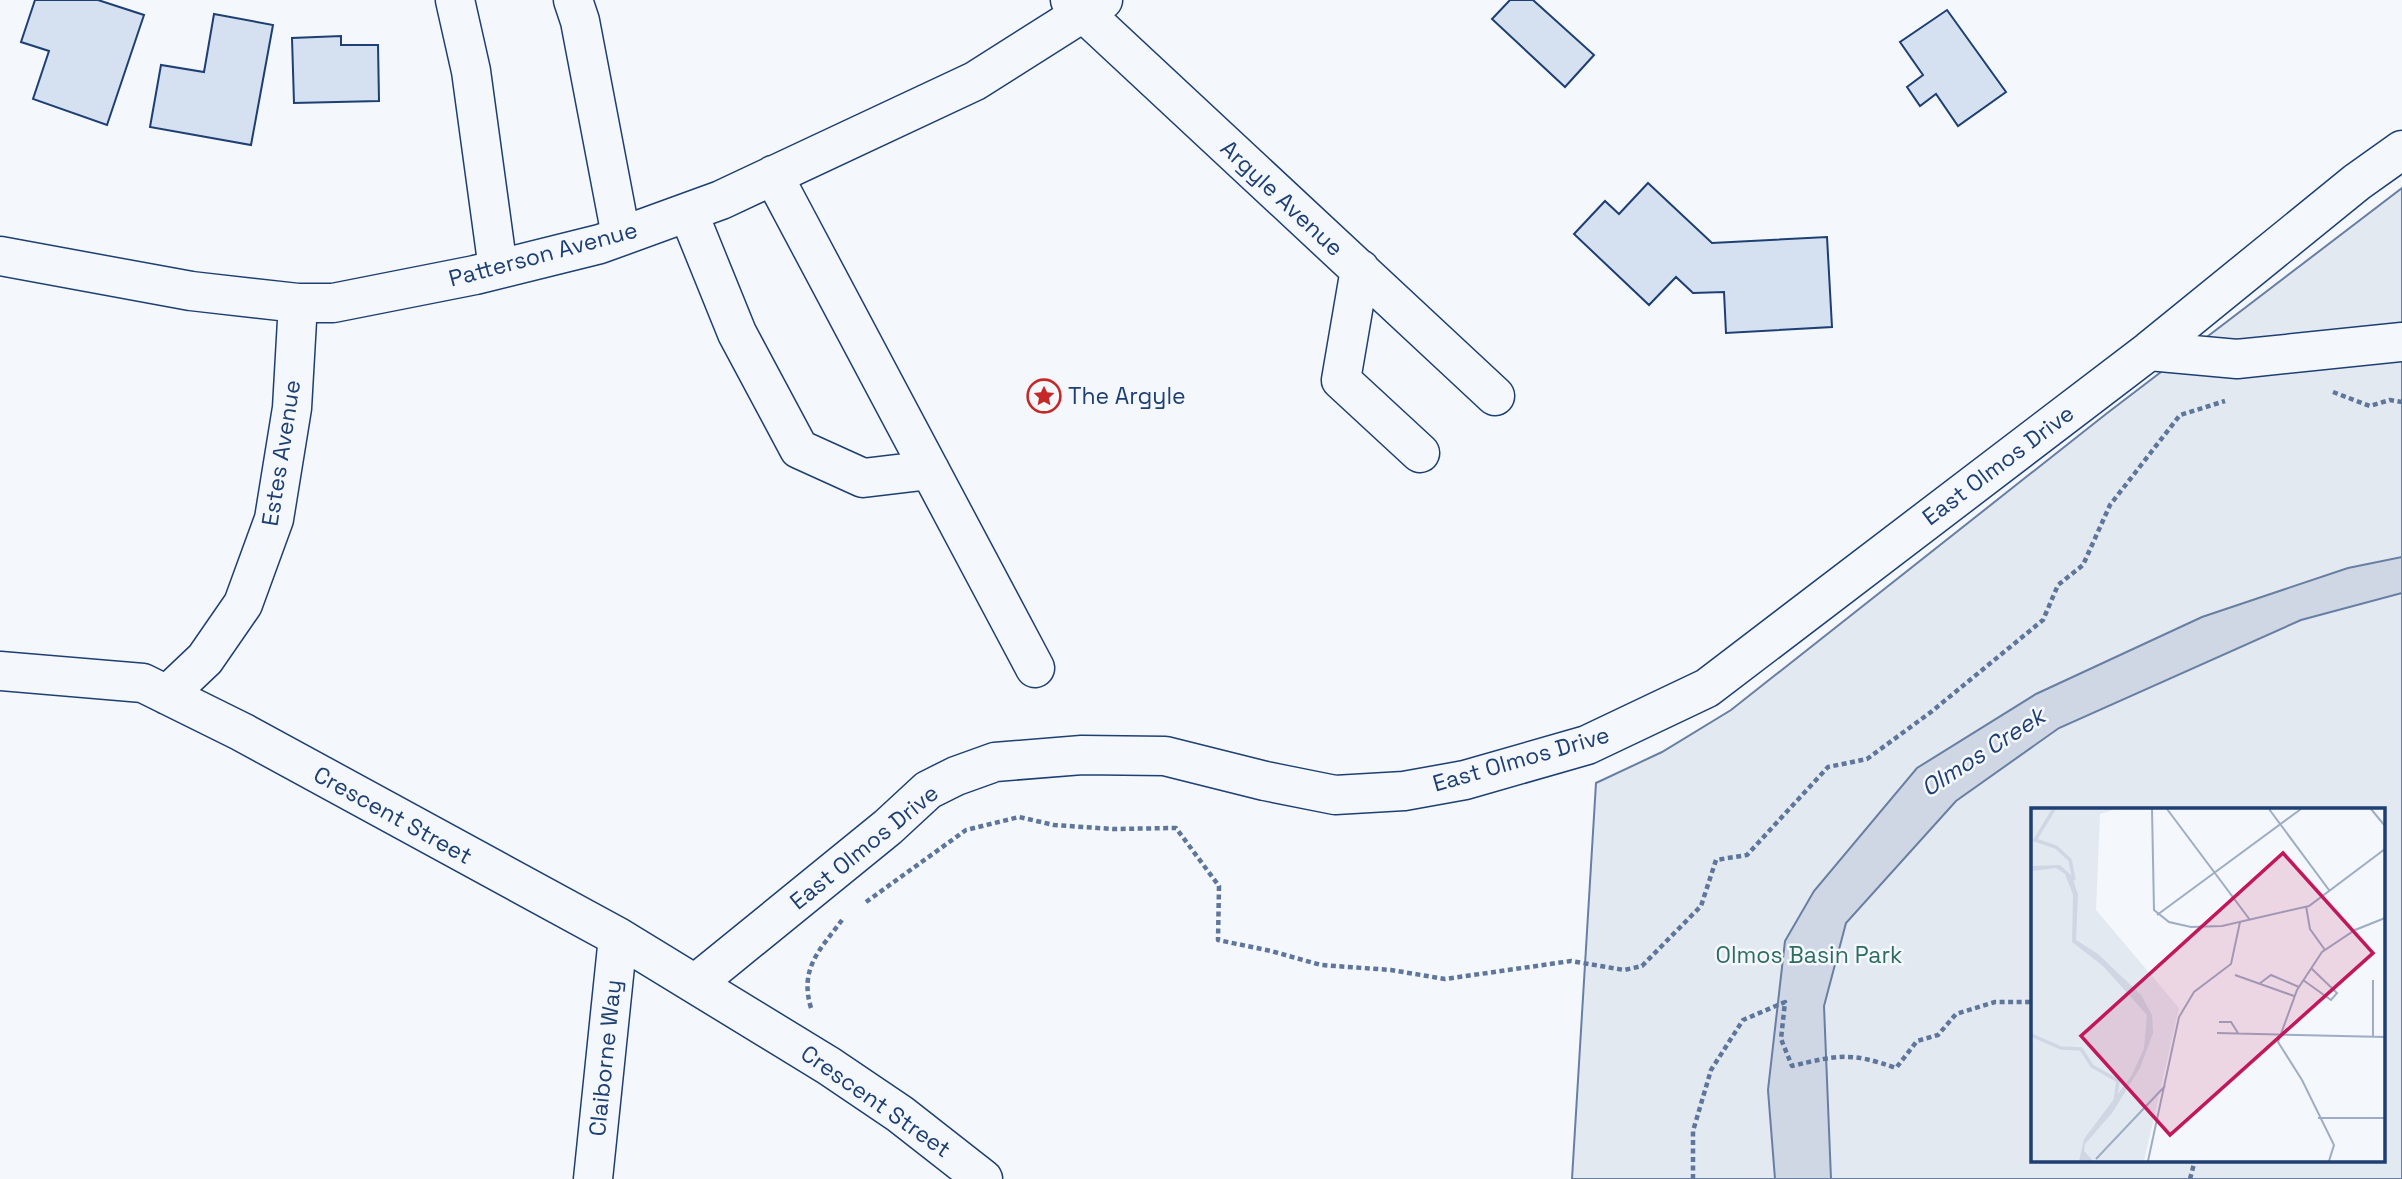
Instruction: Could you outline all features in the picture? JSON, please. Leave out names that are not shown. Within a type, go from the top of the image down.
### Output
[{"type":"street","points":[[455,0],[471,71],[498,269]]},
{"type":"street","points":[[573,0],[580,21],[621,236]]},
{"type":"street","name":"Patterson Avenue","points":[[0,256],[191,291],[298,303],[333,303],[498,269],[600,244],[721,200],[975,81],[1086,4]]},
{"type":"street","name":"Argyle Avenue","points":[[1086,4],[1494,396]]},
{"type":"street","name":"East Olmos Drive","points":[[695,984],[888,827],[928,790],[956,776],[995,762],[1082,755],[1165,757],[1335,795],[1404,791],[1465,780],[1587,745],[1707,688],[2149,351],[2357,182],[2402,150]]},
{"type":"street","points":[[773,175],[1035,668]]},
{"type":"street","points":[[688,212],[737,333],[799,449],[863,478],[930,470]]},
{"type":"street","points":[[1360,270],[1341,380],[1420,453]]},
{"type":"street","name":"Estes Avenue","points":[[167,695],[205,659],[243,604],[274,519],[292,408],[298,303]]},
{"type":"street","points":[[2149,351],[2237,359],[2402,342]]},
{"type":"street","points":[[0,671],[142,683],[167,695]]},
{"type":"street","name":"Crescent Street","points":[[167,695],[242,732],[618,937],[829,1066],[880,1100],[983,1179]]},
{"type":"street","name":"Claiborne Way","points":[[593,1179],[618,937]]},
{"type":"path","points":[[1693,1179],[1693,1131],[1711,1070],[1743,1020],[1785,1002],[1781,1039],[1792,1066],[1843,1055],[1868,1058],[1896,1068],[1917,1041],[1938,1035],[1956,1014],[1995,1002],[2031,1002]]},
{"type":"path","points":[[2190,1179],[2194,1162]]},
{"type":"green space","name":"Olmos Basin Park","points":[[2402,188],[2402,1179],[1572,1179],[1596,783],[1662,752],[1731,710],[2106,414]]},
{"type":"water","name":"Olmos Creek","points":[[2402,557],[2402,593],[2301,620],[2059,728],[1956,801],[1846,923],[1824,1006],[1831,1179],[1775,1179],[1768,1090],[1785,941],[1814,891],[1917,768],[2036,694],[2202,617],[2348,568]]},
{"type":"building","points":[[35,0],[98,0],[144,15],[107,125],[33,99],[49,51],[21,42]]},
{"type":"building","points":[[1510,0],[1533,0],[1594,55],[1565,87],[1492,19]]},
{"type":"building","points":[[1947,10],[2006,92],[1958,126],[1936,94],[1920,106],[1907,87],[1923,75],[1900,42]]},
{"type":"building","points":[[214,14],[273,25],[251,145],[150,127],[161,65],[204,72]]},
{"type":"building","points":[[341,36],[341,45],[378,45],[379,101],[294,103],[292,38]]},
{"type":"building","points":[[1648,183],[1712,243],[1827,237],[1832,327],[1726,333],[1724,292],[1693,293],[1676,277],[1649,305],[1574,234],[1605,201],[1619,214]]},
{"type":"place","name":"The Argyle","points":[[1044,396]]}]
